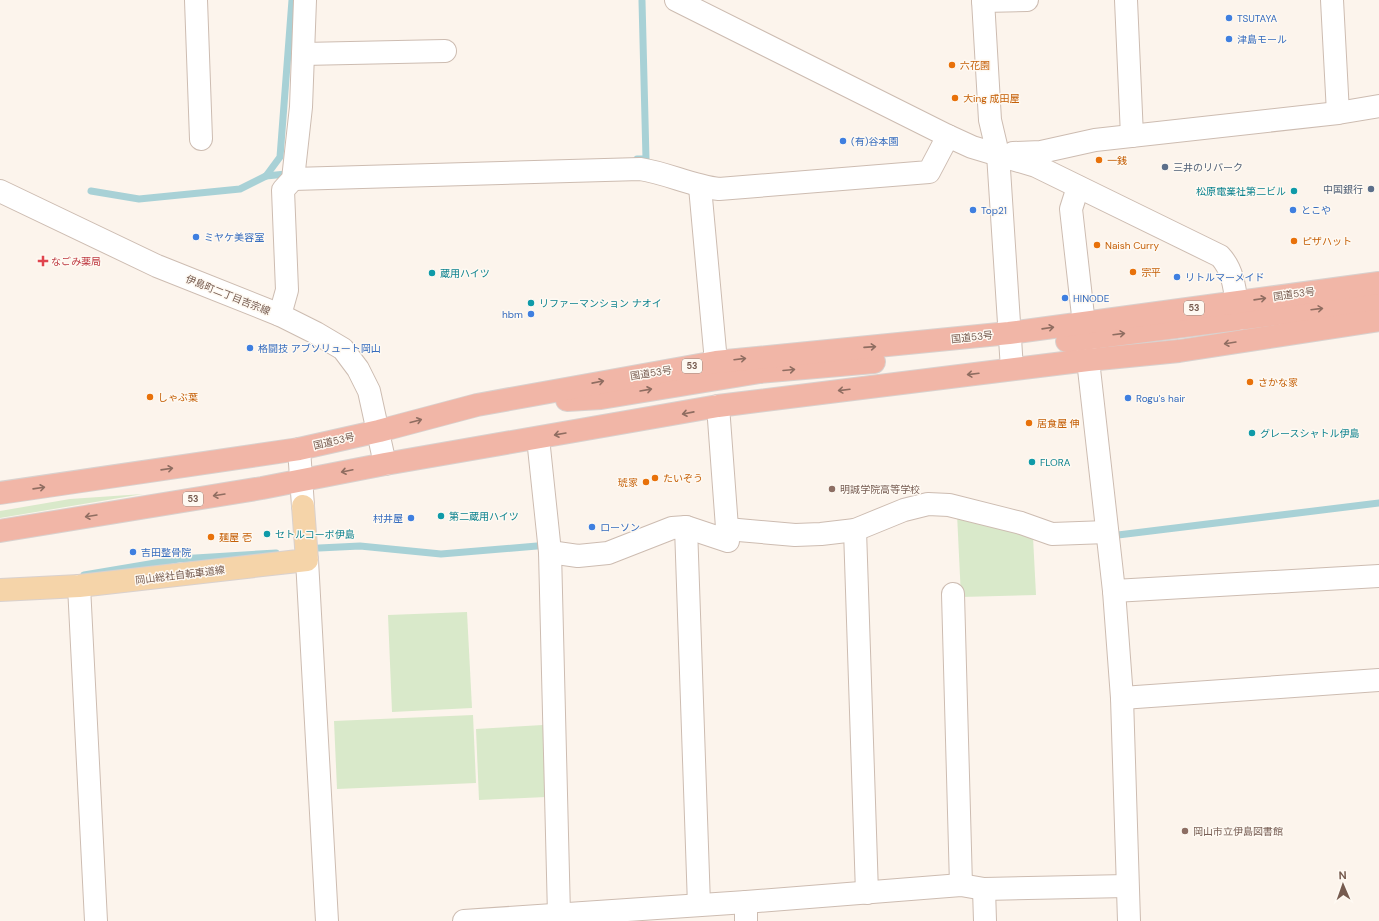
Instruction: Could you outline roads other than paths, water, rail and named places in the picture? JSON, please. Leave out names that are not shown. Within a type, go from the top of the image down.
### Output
[{"type":"highway","name":"国道53号","points":[[1238,310],[1379,283]]},
{"type":"highway","name":"53","points":[[1086,340],[1238,310],[1379,301]]},
{"type":"highway","name":"国道53号","points":[[0,531],[301,481],[385,464],[718,406],[1011,350],[1086,340],[1179,350],[1379,320]]},
{"type":"highway","name":"国道53号","points":[[0,493],[299,449],[379,431],[477,405],[716,362],[1011,350],[1086,340]]},
{"type":"highway","name":"53","points":[[524,396],[574,401],[760,372],[1011,350]]},
{"type":"main road","points":[[303,506],[307,560]]},
{"type":"main road","name":"岡山総社自転車道線","points":[[0,590],[80,586],[307,560]]},
{"type":"street","points":[[196,0],[201,139]]},
{"type":"street","points":[[280,315],[287,290],[283,190],[293,179],[301,107],[305,0]]},
{"type":"street","points":[[676,0],[948,136],[972,147],[1036,166],[1220,256],[1227,264],[1231,272],[1238,310]]},
{"type":"street","points":[[1011,350],[998,154],[990,120],[983,1],[1027,0]]},
{"type":"street","points":[[1126,0],[1132,136]]},
{"type":"street","points":[[1332,0],[1338,113]]},
{"type":"street","points":[[303,54],[445,51]]},
{"type":"street","points":[[998,154],[1041,152],[1096,140],[1338,113],[1379,106]]},
{"type":"street","points":[[293,179],[640,169],[660,172],[700,186],[719,189],[929,172],[948,136]]},
{"type":"street","points":[[700,186],[716,362]]},
{"type":"street","points":[[1078,187],[1071,209],[1114,591],[1122,698],[1129,921]]},
{"type":"street","name":"伊島町二丁目吉宗線","points":[[2,194],[158,266],[280,315],[316,333],[343,349],[358,369],[369,391],[379,431],[385,464]]},
{"type":"street","points":[[550,552],[578,556],[608,553],[672,528],[686,527],[728,542],[718,406]]},
{"type":"street","points":[[538,438],[550,552],[559,915]]},
{"type":"street","points":[[299,449],[303,506]]},
{"type":"street","points":[[727,529],[795,535],[855,530],[904,510],[928,504],[949,505],[1021,523],[1052,534],[1107,532]]},
{"type":"street","points":[[686,527],[699,905]]},
{"type":"street","points":[[855,530],[867,892]]},
{"type":"street","points":[[307,560],[327,921]]},
{"type":"street","points":[[1114,591],[1379,576]]},
{"type":"street","points":[[80,586],[96,921]]},
{"type":"street","points":[[953,594],[961,885]]},
{"type":"street","points":[[1122,698],[1379,680]]},
{"type":"street","points":[[464,921],[699,905],[746,912],[867,892],[961,885],[984,889],[1127,886]]},
{"type":"street","points":[[984,889],[985,921]]},
{"type":"waterway","points":[[91,191],[139,199],[240,189],[266,176],[280,157],[292,0]]},
{"type":"waterway","points":[[637,159],[646,159],[642,1]]},
{"type":"waterway","points":[[266,176],[286,174]]},
{"type":"waterway","points":[[1118,535],[1379,503]]},
{"type":"waterway","points":[[319,548],[360,546],[441,554],[537,546]]},
{"type":"waterway","points":[[84,575],[179,559],[276,553]]},
{"type":"place","name":"TSUTAYA","points":[[1229,18]]},
{"type":"place","name":"津島モール","points":[[1229,39]]},
{"type":"place","name":"六花園","points":[[952,65]]},
{"type":"place","name":"大ing 成田屋","points":[[955,98]]},
{"type":"place","name":"(有)谷本園","points":[[843,141]]},
{"type":"place","name":"一銭","points":[[1099,160]]},
{"type":"place","name":"三井のリパーク","points":[[1165,167]]},
{"type":"place","name":"中国銀行","points":[[1371,189]]},
{"type":"place","name":"松原電業社第二ビル","points":[[1294,191]]},
{"type":"place","name":"Top21","points":[[973,210]]},
{"type":"place","name":"とこや","points":[[1293,210]]},
{"type":"place","name":"ミヤケ美容室","points":[[196,237]]},
{"type":"place","name":"ピザハット","points":[[1294,241]]},
{"type":"place","name":"Naish Curry","points":[[1097,245]]},
{"type":"place","name":"なごみ薬局","points":[[43,261]]},
{"type":"place","name":"宗平","points":[[1133,272]]},
{"type":"place","name":"蔵用ハイツ","points":[[432,273]]},
{"type":"place","name":"リトルマーメイド","points":[[1177,277]]},
{"type":"place","name":"HINODE","points":[[1065,298]]},
{"type":"place","name":"リファーマンション ナオイ","points":[[531,303]]},
{"type":"place","name":"hbm","points":[[531,314]]},
{"type":"place","name":"格闘技 アブソリュート岡山","points":[[250,348]]},
{"type":"place","name":"さかな家","points":[[1250,382]]},
{"type":"place","name":"しゃぶ葉","points":[[150,397]]},
{"type":"place","name":"Rogu's hair","points":[[1128,398]]},
{"type":"place","name":"居食屋 伸","points":[[1029,423]]},
{"type":"place","name":"グレースシャトル伊島","points":[[1252,433]]},
{"type":"place","name":"FLORA","points":[[1032,462]]},
{"type":"place","name":"たいぞう","points":[[655,478]]},
{"type":"place","name":"琥家","points":[[646,482]]},
{"type":"place","name":"明誠学院高等学校","points":[[832,489]]},
{"type":"place","name":"第二蔵用ハイツ","points":[[441,516]]},
{"type":"place","name":"村井屋","points":[[411,518]]},
{"type":"place","name":"ローソン","points":[[592,527]]},
{"type":"place","name":"セトルコーポ伊島","points":[[267,534]]},
{"type":"place","name":"麺屋 壱","points":[[211,537]]},
{"type":"place","name":"吉田整骨院","points":[[133,552]]},
{"type":"place","name":"岡山市立伊島図書館","points":[[1185,831]]}]
